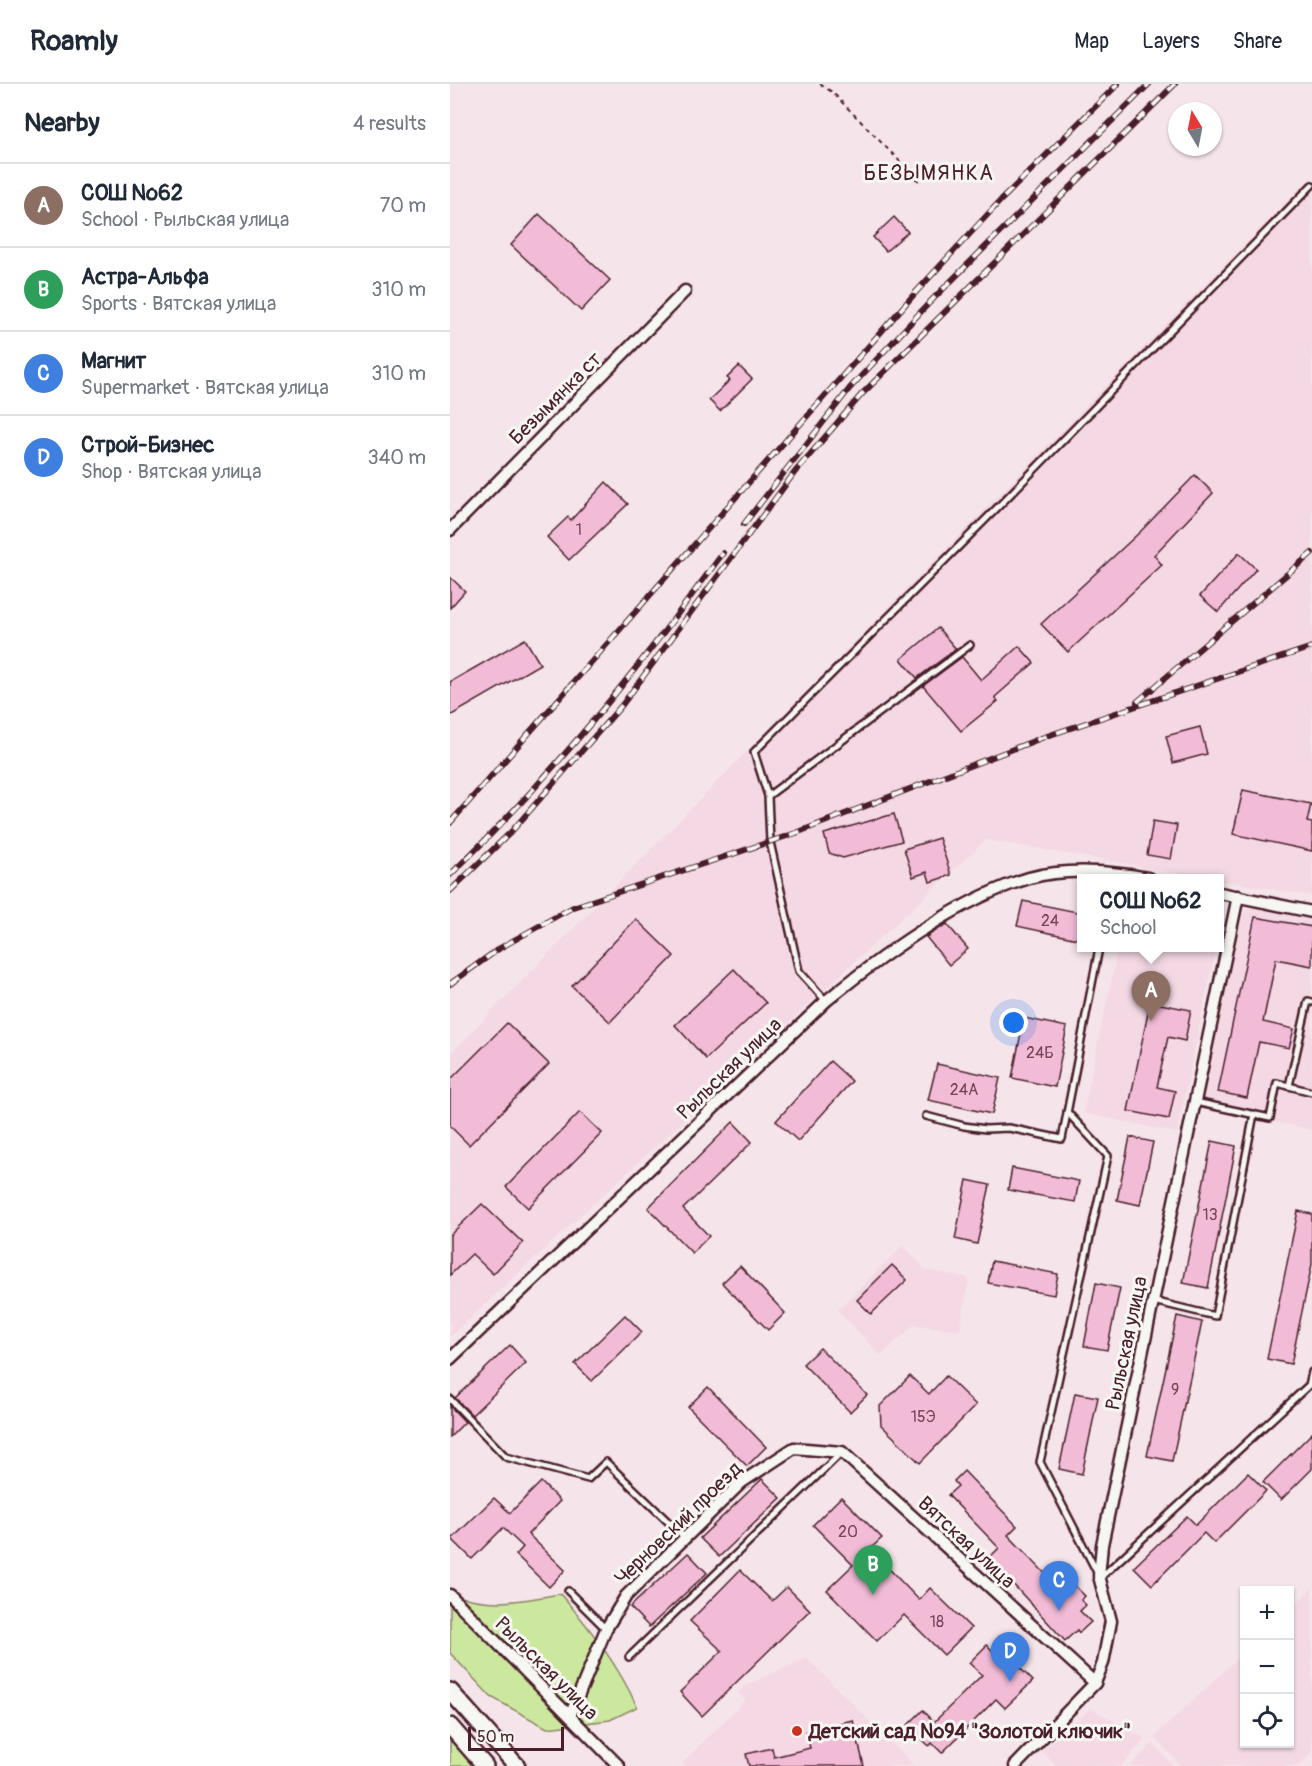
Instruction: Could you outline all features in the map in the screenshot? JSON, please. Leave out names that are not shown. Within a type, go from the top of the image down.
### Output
[{"type":"main road","points":[[450,1691],[517,1766]]},
{"type":"main road","points":[[450,1726],[484,1766]]},
{"type":"street","name":"Безымянка ст","points":[[450,530],[686,291]]},
{"type":"street","name":"Рыльская улица","points":[[450,1359],[826,1001],[855,977],[963,905],[1030,878],[1074,872],[1090,874]]},
{"type":"street","points":[[1224,894],[1312,912]]},
{"type":"street","name":"Рыльская улица","points":[[1015,1766],[1095,1683],[1103,1664],[1111,1621],[1100,1578],[1102,1545],[1238,896]]},
{"type":"street","name":"Черновский проезд","points":[[570,1716],[606,1629],[626,1596],[742,1482],[794,1448],[842,1452]]},
{"type":"street","name":"Вятская улица","points":[[842,1452],[1095,1683]]},
{"type":"street","name":"Рыльская улица","points":[[450,1595],[619,1766]]},
{"type":"lane","points":[[826,1001],[799,971],[770,842],[768,796],[754,752],[995,510],[1312,185]]},
{"type":"lane","points":[[768,796],[970,645]]},
{"type":"lane","points":[[926,1116],[964,1126],[986,1129],[1009,1128],[1062,1139],[1098,952]]},
{"type":"lane","points":[[1289,1086],[1308,1001],[1312,1002]]},
{"type":"lane","points":[[1195,1102],[1270,1118],[1277,1083],[1312,1092]]},
{"type":"lane","points":[[1067,1112],[1108,1155],[1040,1462],[1100,1578],[1309,1386],[1312,1372]]},
{"type":"lane","points":[[1153,1301],[1215,1316],[1254,1114]]},
{"type":"lane","points":[[450,1399],[506,1457],[588,1479],[606,1462],[685,1538]]},
{"type":"lane","points":[[629,1657],[842,1452]]},
{"type":"lane","points":[[568,1591],[606,1629]]},
{"type":"path","points":[[820,84],[832,92],[919,181]]},
{"type":"shaded area","points":[[1312,176],[1312,896],[1224,881],[1224,874],[1184,874],[986,840],[450,1337],[450,1054]]},
{"type":"shaded area","points":[[1254,906],[1312,919],[1312,1130],[1201,1106],[1237,917]]},
{"type":"shaded area","points":[[1117,952],[1215,952],[1177,1133],[1083,1113]]},
{"type":"shaded area","points":[[903,1245],[926,1270],[969,1278],[960,1330],[914,1325],[881,1356],[837,1310]]},
{"type":"shaded area","points":[[1312,1588],[1312,1753],[1298,1766],[1181,1766],[1154,1737],[1240,1656],[1240,1748],[1294,1748],[1294,1605]]},
{"type":"shaded area","name":"Детский сад №94 \"Золотой ключик\"","points":[[807,1658],[915,1766],[685,1766],[682,1763],[745,1700],[738,1692],[744,1686]]},
{"type":"shaded area","points":[[1091,1708],[1146,1739],[1121,1766],[1056,1766],[1041,1751]]},
{"type":"shaded area","points":[[1153,1743],[1174,1766],[1130,1766]]},
{"type":"green space","points":[[450,1594],[479,1601],[505,1602],[560,1594],[603,1648],[622,1677],[637,1707],[610,1720],[547,1728],[491,1697],[450,1653]]},
{"type":"green space","points":[[450,1734],[477,1766],[450,1766]]},
{"type":"building","points":[[539,214],[610,280],[581,311],[511,245]]},
{"type":"building","points":[[894,217],[908,232],[886,251],[873,237]]},
{"type":"building","points":[[739,366],[752,379],[720,411],[709,400],[730,380],[727,378]]},
{"type":"building","points":[[1195,475],[1213,493],[1154,555],[1162,565],[1068,652],[1041,624],[1141,531]]},
{"type":"building","points":[[606,482],[628,504],[569,560],[547,537],[568,517],[571,520]]},
{"type":"building","points":[[1239,553],[1256,569],[1218,612],[1200,596]]},
{"type":"building","points":[[450,577],[465,591],[450,608]]},
{"type":"building","points":[[938,628],[956,649],[917,678],[901,659]]},
{"type":"building","points":[[525,639],[540,664],[450,716],[450,682]]},
{"type":"building","points":[[1019,646],[1034,663],[995,697],[998,701],[961,731],[923,686],[962,657],[981,680]]},
{"type":"building","points":[[1200,727],[1207,754],[1173,763],[1166,736]]},
{"type":"building","points":[[1243,790],[1311,804],[1307,822],[1312,823],[1312,851],[1233,834]]},
{"type":"building","points":[[894,814],[902,841],[843,858],[829,853],[824,834]]},
{"type":"building","points":[[1153,821],[1177,825],[1171,859],[1147,855]]},
{"type":"building","points":[[939,838],[951,875],[930,882],[927,872],[913,877],[904,849]]},
{"type":"building","points":[[1023,901],[1077,912],[1077,939],[1017,926]]},
{"type":"building","points":[[1255,917],[1312,927],[1312,966],[1276,959],[1263,1022],[1294,1029],[1289,1048],[1259,1042],[1247,1098],[1218,1092]]},
{"type":"building","points":[[636,919],[674,956],[610,1022],[572,986]]},
{"type":"building","points":[[947,924],[968,949],[949,965],[926,937]]},
{"type":"building","points":[[734,969],[766,1003],[706,1059],[675,1025]]},
{"type":"building","points":[[1150,1002],[1191,1010],[1185,1041],[1168,1037],[1157,1087],[1175,1091],[1169,1119],[1128,1111]]},
{"type":"building","points":[[1024,1018],[1067,1027],[1055,1087],[1012,1078]]},
{"type":"building","points":[[507,1023],[549,1064],[469,1145],[450,1126],[450,1080]]},
{"type":"building","points":[[830,1061],[852,1081],[798,1141],[776,1121]]},
{"type":"building","points":[[937,1064],[1000,1078],[992,1114],[928,1100]]},
{"type":"building","points":[[580,1112],[602,1133],[528,1208],[506,1187]]},
{"type":"building","points":[[733,1122],[752,1142],[683,1209],[709,1236],[692,1253],[648,1208]]},
{"type":"building","points":[[1130,1137],[1153,1142],[1140,1205],[1117,1200]]},
{"type":"building","points":[[1212,1141],[1236,1146],[1208,1288],[1183,1283]]},
{"type":"building","points":[[1012,1168],[1079,1181],[1075,1202],[1008,1190]]},
{"type":"building","points":[[967,1180],[990,1185],[977,1244],[955,1239]]},
{"type":"building","points":[[482,1204],[523,1243],[493,1274],[472,1254],[450,1275],[450,1235]]},
{"type":"building","points":[[1298,1211],[1312,1214],[1312,1264],[1291,1364],[1267,1359]]},
{"type":"building","points":[[992,1261],[1058,1274],[1054,1295],[988,1283]]},
{"type":"building","points":[[892,1265],[907,1280],[871,1314],[857,1300]]},
{"type":"building","points":[[740,1266],[785,1313],[768,1330],[722,1283]]},
{"type":"building","points":[[1096,1283],[1120,1288],[1107,1350],[1084,1346]]},
{"type":"building","points":[[625,1315],[642,1332],[592,1381],[575,1364]]},
{"type":"building","points":[[1177,1316],[1202,1322],[1172,1461],[1147,1456]]},
{"type":"building","points":[[510,1345],[526,1363],[472,1415],[455,1398]]},
{"type":"building","points":[[820,1348],[867,1395],[850,1412],[803,1364]]},
{"type":"building","points":[[910,1376],[929,1394],[946,1376],[976,1405],[920,1463],[881,1425],[880,1406]]},
{"type":"building","points":[[708,1387],[766,1447],[747,1466],[688,1407]]},
{"type":"building","points":[[1075,1393],[1098,1397],[1082,1474],[1059,1469]]},
{"type":"building","points":[[450,1406],[465,1422],[450,1437]]},
{"type":"building","points":[[1312,1433],[1312,1469],[1281,1500],[1263,1482]]},
{"type":"building","points":[[964,1471],[1017,1526],[1008,1535],[1060,1589],[1069,1580],[1085,1596],[1081,1600],[1086,1605],[1080,1611],[1091,1622],[1079,1633],[1077,1630],[1065,1641],[989,1558],[999,1548],[948,1495],[958,1486],[954,1481]]},
{"type":"building","points":[[1248,1473],[1266,1491],[1214,1543],[1204,1533],[1152,1585],[1134,1567],[1187,1516],[1196,1525]]},
{"type":"building","points":[[762,1479],[781,1498],[719,1557],[700,1538]]},
{"type":"building","points":[[541,1482],[560,1501],[528,1534],[565,1570],[549,1587],[516,1555],[523,1547],[503,1528],[472,1559],[452,1539],[494,1498],[510,1513]]},
{"type":"building","points":[[841,1497],[882,1538],[870,1549],[919,1600],[930,1588],[971,1628],[944,1655],[904,1615],[877,1641],[827,1590],[853,1565],[813,1525]]},
{"type":"building","points":[[688,1553],[707,1573],[649,1627],[630,1607]]},
{"type":"building","points":[[740,1570],[772,1601],[787,1587],[810,1610],[702,1716],[680,1692],[722,1651],[690,1621]]},
{"type":"building","points":[[987,1645],[1011,1670],[1016,1664],[1033,1681],[1005,1708],[996,1699],[942,1753],[932,1743],[929,1746],[908,1725],[923,1710],[934,1722],[982,1675],[969,1663]]},
{"type":"building","points":[[853,1720],[864,1766],[749,1766],[746,1754],[772,1748],[774,1757],[810,1748],[806,1731]]},
{"type":"tram line","points":[[450,1704],[505,1766]]},
{"type":"railway","points":[[450,823],[917,291],[1002,199],[1118,84]]},
{"type":"railway","points":[[744,524],[850,388],[930,302],[1149,84]]},
{"type":"railway","points":[[450,891],[511,832],[622,705],[795,472],[862,394],[1175,84]]},
{"type":"railway","points":[[450,875],[525,799],[594,720],[723,553]]},
{"type":"railway","points":[[1137,702],[1312,553]]},
{"type":"railway","points":[[450,984],[500,948],[573,907],[796,833],[1044,737],[1312,647]]},
{"type":"place","name":"СОШ №62","points":[[1151,1021]]},
{"type":"place","name":"Астра-Альфа","points":[[873,1595]]},
{"type":"place","name":"Магнит","points":[[1059,1611]]},
{"type":"place","name":"Строй-Бизнес","points":[[1010,1682]]},
{"type":"place","name":"Детский сад №94 \"Золотой ключик\"","points":[[797,1731]]},
{"type":"district","name":"БЕЗЫМЯНКА","points":[[929,173]]}]
